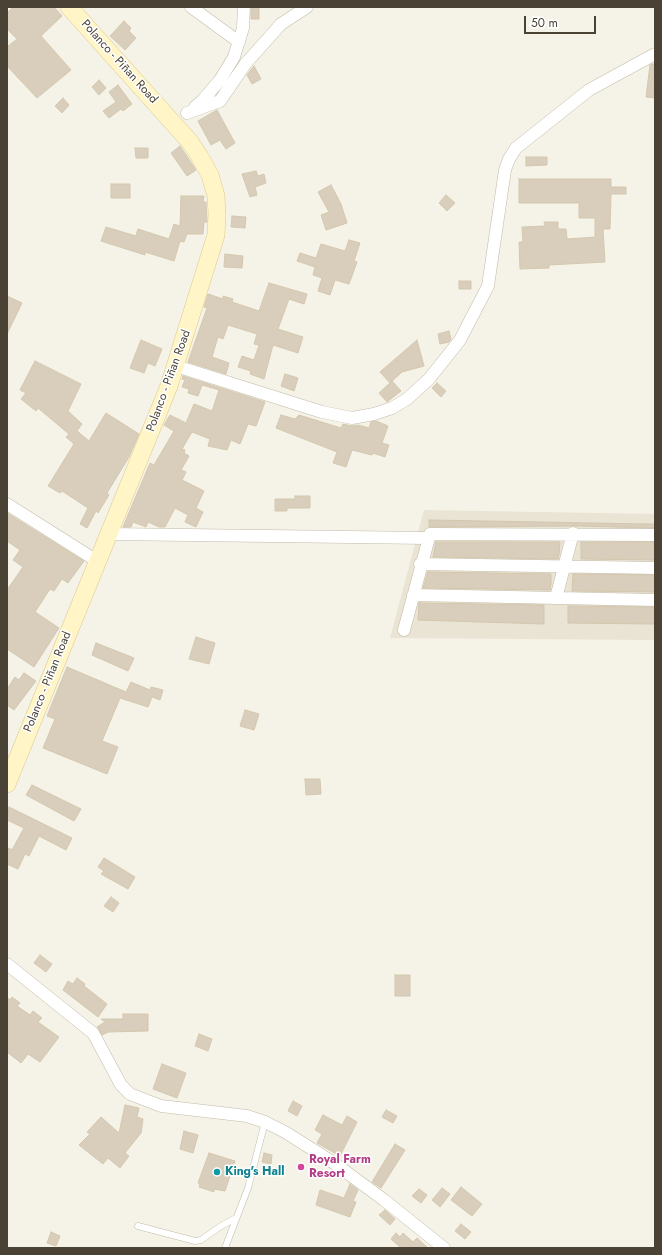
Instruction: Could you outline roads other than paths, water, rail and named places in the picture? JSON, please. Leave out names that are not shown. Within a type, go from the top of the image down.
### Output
[{"type":"main road","name":"Polanco - Piñan Road","points":[[7,784],[176,366],[211,256],[216,235],[216,196],[210,176],[190,142],[69,7]]},
{"type":"street","points":[[191,7],[239,42]]},
{"type":"street","points":[[173,123],[202,102],[220,80],[234,57],[239,42],[243,28],[244,7]]},
{"type":"street","points":[[187,112],[220,101],[246,63],[281,24],[307,7]]},
{"type":"street","points":[[176,366],[322,412],[352,418],[380,412],[392,408],[407,400],[429,378],[460,340],[488,286],[505,170],[509,159],[516,148],[589,90],[655,54]]},
{"type":"street","points":[[7,504],[97,561]]},
{"type":"street","points":[[556,598],[573,533]]},
{"type":"street","points":[[404,630],[420,564],[430,534],[573,533],[655,535]]},
{"type":"street","points":[[108,534],[428,538]]},
{"type":"street","points":[[420,564],[655,568]]},
{"type":"street","points":[[413,595],[655,600]]},
{"type":"street","points":[[7,964],[93,1033],[122,1085],[130,1094],[160,1106],[247,1116],[265,1122],[284,1132],[334,1164],[384,1200],[444,1248]]},
{"type":"lane","points":[[225,1248],[248,1188],[265,1122]]},
{"type":"lane","points":[[138,1226],[195,1241],[201,1240],[221,1226],[236,1218]]},
{"type":"place","name":"Royal Farm Resort","points":[[301,1167]]},
{"type":"place","name":"King's Hall","points":[[217,1172]]}]
